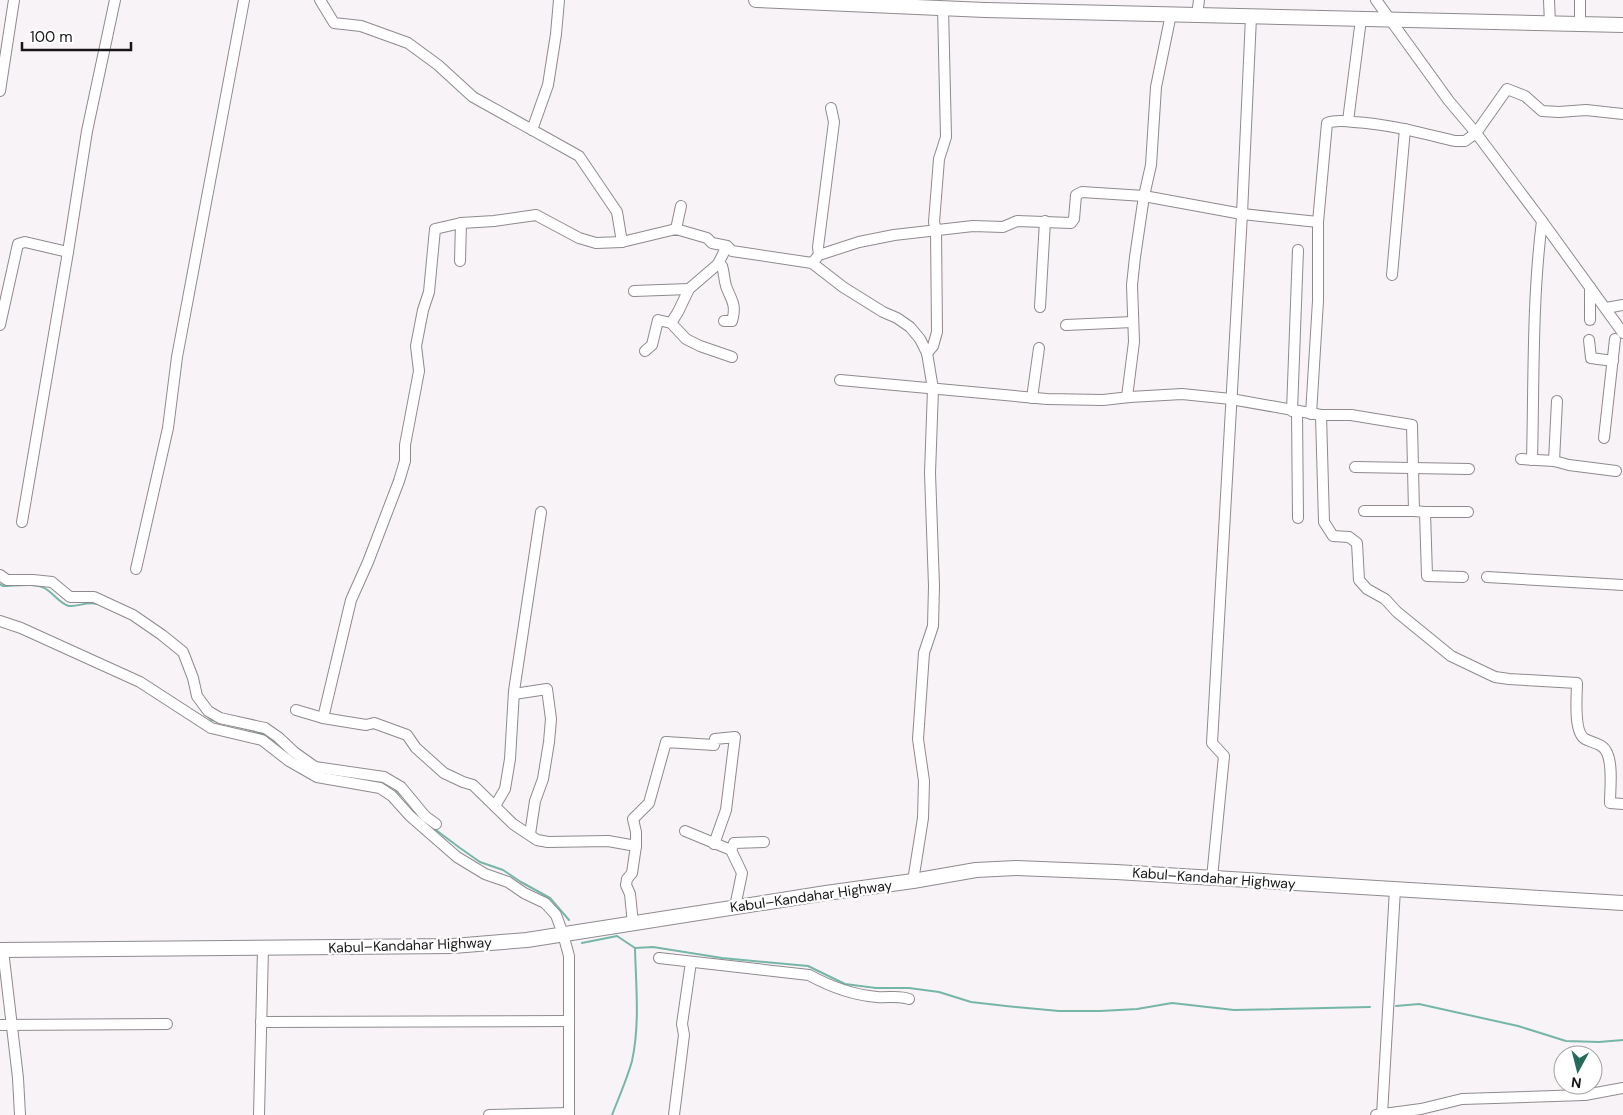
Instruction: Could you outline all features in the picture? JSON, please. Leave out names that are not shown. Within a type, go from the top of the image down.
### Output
[{"type":"main road","points":[[756,0],[985,5],[1197,15],[1623,25]]},
{"type":"main road","name":"Kabul–Kandahar Highway","points":[[2,950],[453,946],[527,940],[976,870],[1016,868],[1623,903]]},
{"type":"street","points":[[0,91],[14,0]]},
{"type":"street","points":[[22,522],[87,131],[115,0]]},
{"type":"street","points":[[136,569],[168,428],[177,357],[244,0]]},
{"type":"street","points":[[320,0],[334,23],[360,26],[408,43],[438,65],[473,97],[579,156],[617,212],[622,242]]},
{"type":"street","points":[[532,130],[548,85],[559,0]]},
{"type":"street","points":[[1197,15],[1198,0]]},
{"type":"street","points":[[1376,0],[1449,102],[1476,133],[1606,308],[1619,336],[1613,361],[1604,438]]},
{"type":"street","points":[[1550,0],[1550,24]]},
{"type":"street","points":[[1580,0],[1580,24]]},
{"type":"street","points":[[927,353],[933,346],[937,332],[936,230],[934,222],[939,160],[946,137],[952,5]]},
{"type":"street","points":[[1127,397],[1134,342],[1132,285],[1144,196],[1151,165],[1156,87],[1171,14]]},
{"type":"street","points":[[1212,878],[1224,756],[1212,742],[1242,214],[1251,16]]},
{"type":"street","points":[[1348,121],[1361,19]]},
{"type":"street","points":[[1623,114],[1586,110],[1542,111],[1525,96],[1507,89],[1476,133],[1465,141],[1455,141],[1383,124],[1348,121],[1327,123],[1318,222],[1316,415],[1324,522],[1333,536],[1349,537],[1357,543],[1359,580],[1367,589],[1385,599],[1450,656],[1479,670],[1495,677],[1509,679],[1577,683],[1576,718],[1579,732],[1584,738],[1600,745],[1607,752],[1610,766],[1610,803],[1623,804]]},
{"type":"street","points":[[815,259],[834,122],[831,108]]},
{"type":"street","points":[[1392,275],[1405,129]]},
{"type":"street","points":[[323,718],[351,600],[368,562],[405,461],[405,445],[419,371],[416,346],[423,310],[430,292],[435,228],[461,223],[494,221],[536,215],[580,238],[596,242],[622,242],[676,229],[707,238],[712,243],[727,246],[732,251],[815,259],[859,242],[894,235],[973,226],[1003,227],[1017,221],[1073,222],[1078,192],[1144,196],[1242,214],[1318,222]]},
{"type":"street","points":[[676,229],[681,206]]},
{"type":"street","points":[[1040,307],[1044,221]]},
{"type":"street","points":[[1542,221],[1526,460],[1554,461],[1569,465],[1616,471]]},
{"type":"street","points":[[460,261],[461,223]]},
{"type":"street","points":[[0,325],[18,244],[25,242],[68,252]]},
{"type":"street","points":[[671,323],[689,289],[718,264],[727,246]]},
{"type":"street","points":[[1298,250],[1294,411],[1298,518]]},
{"type":"street","points":[[815,259],[843,287],[910,327],[920,339],[927,353],[933,389],[930,473],[934,586],[933,626],[924,654],[918,739],[924,781],[923,818],[913,881]]},
{"type":"street","points":[[718,264],[722,266],[726,287],[734,304],[732,321],[724,321]]},
{"type":"street","points":[[1590,287],[1590,320]]},
{"type":"street","points":[[634,291],[689,289]]},
{"type":"street","points":[[1606,308],[1623,305]]},
{"type":"street","points":[[645,351],[652,344],[658,320],[671,323],[686,339],[732,357]]},
{"type":"street","points":[[1066,325],[1133,322]]},
{"type":"street","points":[[1590,340],[1591,358],[1613,361]]},
{"type":"street","points":[[1032,398],[1039,348]]},
{"type":"street","points":[[840,380],[1032,398],[1103,400],[1182,394],[1231,399],[1316,415],[1351,416],[1412,425],[1414,511]]},
{"type":"street","points":[[1554,461],[1557,401]]},
{"type":"street","points":[[1355,467],[1469,469]]},
{"type":"street","points":[[1364,511],[1468,512]]},
{"type":"street","points":[[495,806],[505,789],[510,759],[514,694],[541,512]]},
{"type":"street","points":[[1425,512],[1427,576],[1463,577]]},
{"type":"street","points":[[0,575],[7,580],[52,582],[70,597],[94,597],[133,615],[183,652],[193,678],[197,696],[208,711],[220,718],[265,728],[278,736],[314,771],[317,777],[384,790],[430,835],[457,858],[485,874],[508,882],[524,893],[545,903],[556,915],[569,956],[570,1114],[489,1115]]},
{"type":"street","points":[[1487,577],[1623,585]]},
{"type":"street","points":[[0,621],[21,628],[140,682],[211,728],[262,740],[289,762],[314,771],[386,778],[401,787],[425,816],[436,824]]},
{"type":"street","points":[[514,694],[547,689],[551,719],[543,779],[535,801],[530,834]]},
{"type":"street","points":[[296,710],[323,718],[366,725],[374,723],[407,735],[416,748],[444,773],[474,786],[513,824],[537,840],[548,842],[608,841],[636,846]]},
{"type":"street","points":[[633,924],[630,894],[626,885],[627,879],[632,873],[636,846],[636,832],[633,819],[649,803],[666,742],[714,745],[715,739],[735,737],[726,810],[714,844]]},
{"type":"street","points":[[384,790],[386,778]]},
{"type":"street","points":[[685,831],[731,850],[742,873],[736,907]]},
{"type":"street","points":[[731,850],[734,843],[764,842]]},
{"type":"street","points":[[1395,889],[1380,1115],[1420,1110],[1462,1099],[1585,1094],[1623,1088]]},
{"type":"street","points":[[259,1115],[262,948]]},
{"type":"street","points":[[2,950],[18,1078],[20,1115]]},
{"type":"street","points":[[659,958],[809,975],[822,982],[863,995],[904,997],[909,999]]},
{"type":"street","points":[[674,1115],[684,1035],[682,1024],[691,962]]},
{"type":"street","points":[[261,1022],[568,1021]]},
{"type":"street","points":[[0,1025],[167,1024]]},
{"type":"waterway","points":[[0,584],[3,586],[31,585],[42,587],[69,606],[97,604]]},
{"type":"waterway","points":[[208,716],[211,720],[217,721]]},
{"type":"waterway","points":[[248,729],[268,736],[281,746]]},
{"type":"waterway","points":[[394,788],[405,799]]},
{"type":"waterway","points":[[432,827],[480,862],[503,870],[550,898],[569,920]]},
{"type":"waterway","points":[[582,943],[617,936],[635,948],[653,947],[722,958],[808,966],[845,984],[876,988],[909,988],[939,992],[971,1002],[1059,1011],[1137,1009],[1172,1003],[1234,1010],[1370,1007]]},
{"type":"waterway","points":[[612,1115],[630,1068],[636,1033],[635,949]]},
{"type":"waterway","points":[[1396,1006],[1419,1004],[1518,1026],[1566,1041],[1599,1042],[1623,1040]]}]
